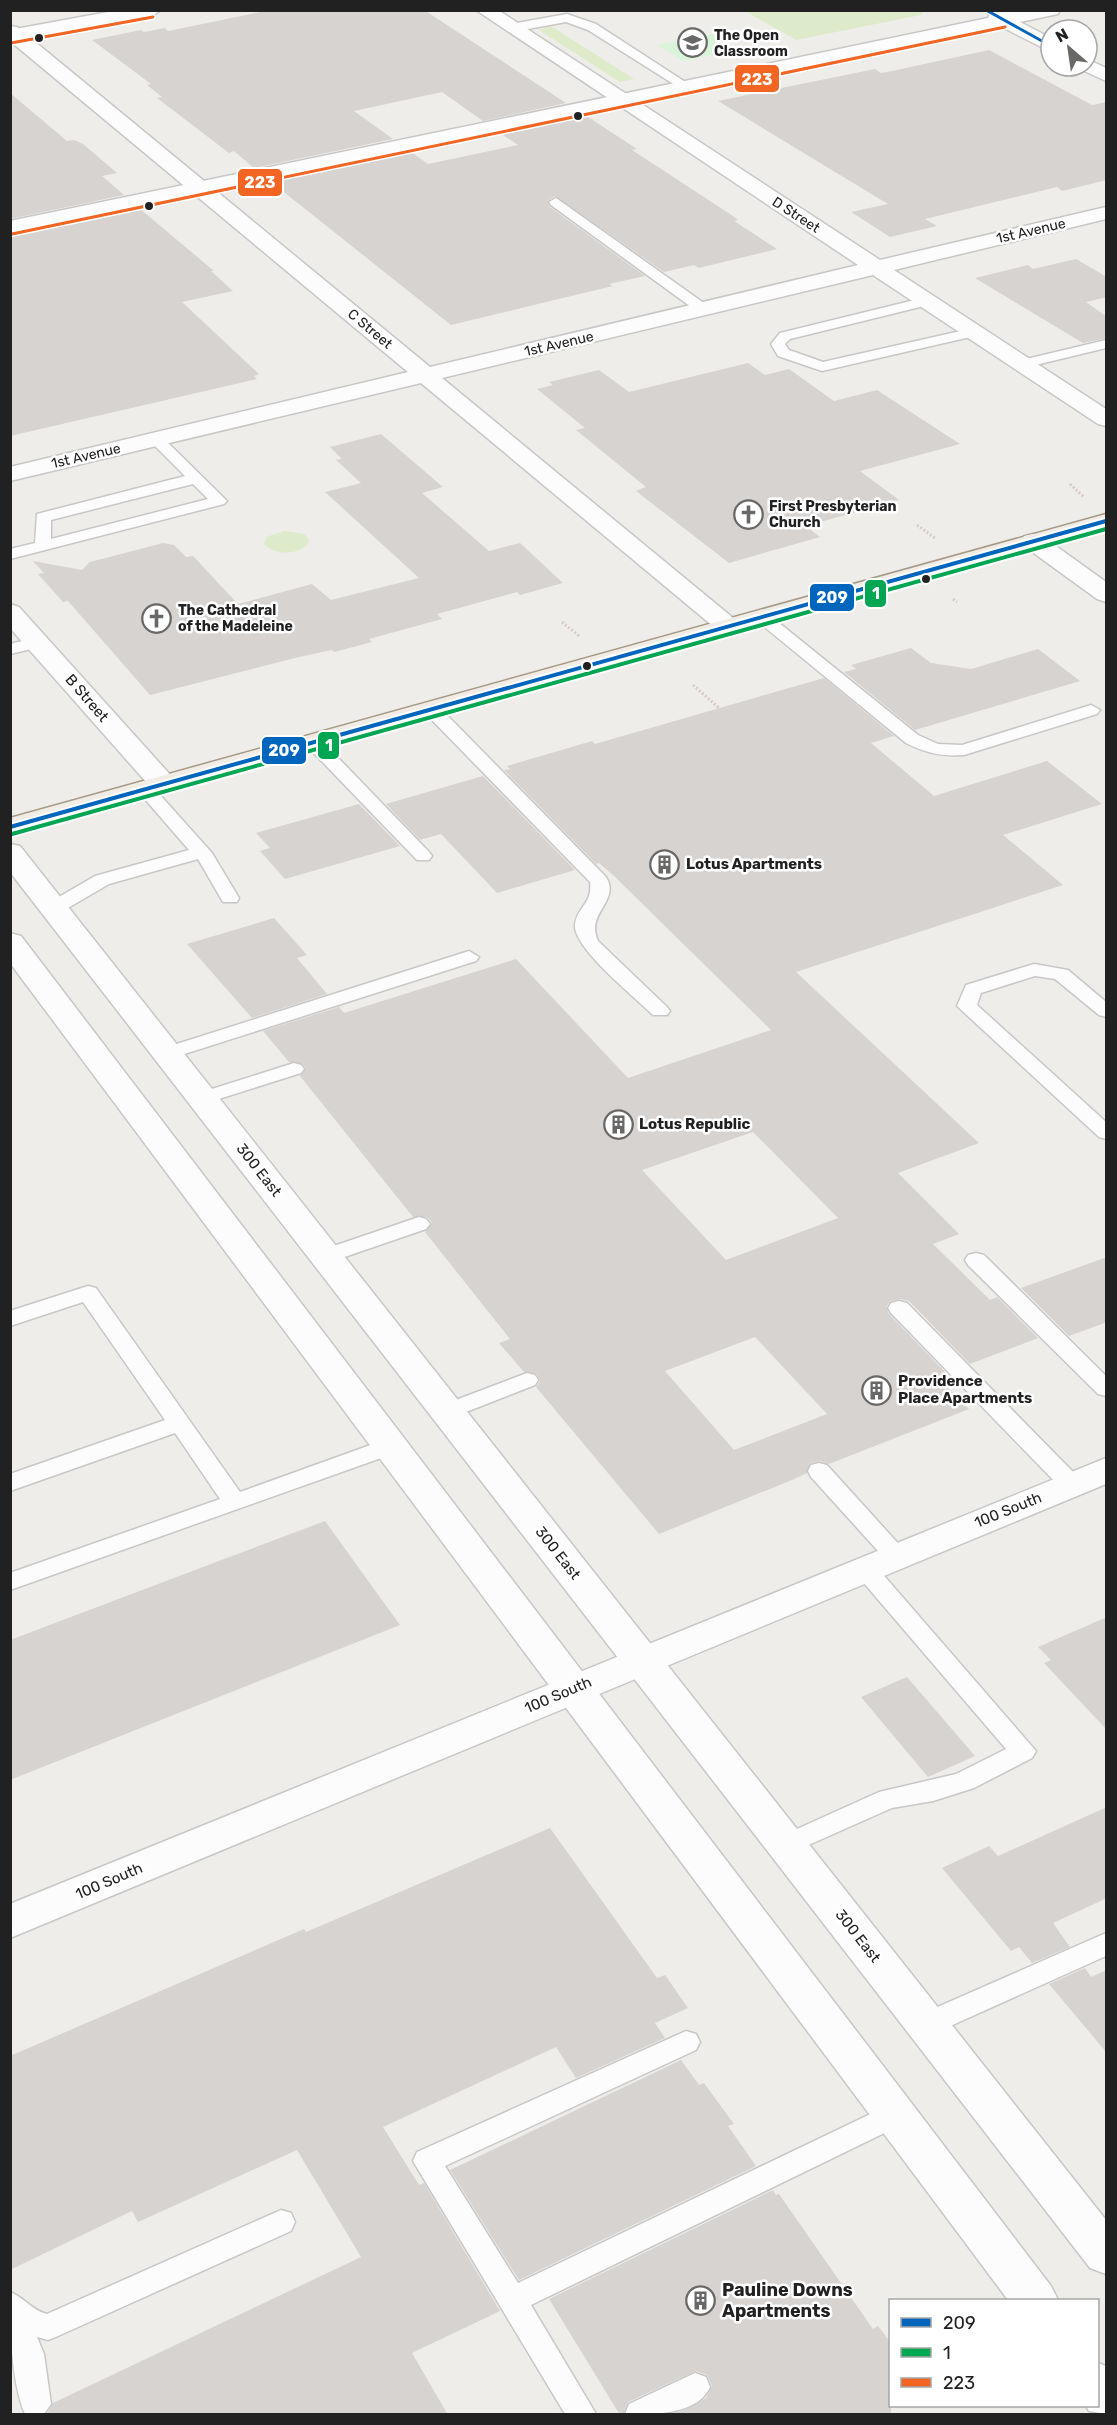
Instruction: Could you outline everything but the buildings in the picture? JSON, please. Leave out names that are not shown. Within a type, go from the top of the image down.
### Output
[{"type":"main road","points":[[10,828],[1107,521]]},
{"type":"street","points":[[12,34],[152,10]]},
{"type":"street","name":"D Street","points":[[485,10],[1107,418]]},
{"type":"street","points":[[985,10],[1039,40]]},
{"type":"street","points":[[10,227],[1051,10]]},
{"type":"street","name":"C Street","points":[[12,34],[729,627]]},
{"type":"street","name":"1st Avenue","points":[[10,474],[1107,213]]},
{"type":"street","points":[[1033,541],[1107,594]]},
{"type":"street","name":"B Street","points":[[10,612],[38,642],[155,787]]},
{"type":"street","name":"300 East","points":[[10,852],[1107,2254]]},
{"type":"street","points":[[10,942],[1033,2299]]},
{"type":"street","name":"100 South","points":[[10,1922],[1107,1470]]},
{"type":"lane","points":[[512,28],[567,18],[592,27],[687,87]]},
{"type":"lane","points":[[556,202],[703,309]]},
{"type":"lane","points":[[927,301],[785,336],[778,344],[783,352],[792,357],[822,367],[909,349],[974,332]]},
{"type":"lane","points":[[1023,364],[1107,344]]},
{"type":"lane","points":[[10,554],[219,501],[156,439]]},
{"type":"lane","points":[[43,546],[43,517],[196,478]]},
{"type":"lane","points":[[762,617],[912,739],[929,749],[944,752],[964,750],[1091,710]]},
{"type":"lane","points":[[10,649],[38,642]]},
{"type":"lane","points":[[432,710],[599,881],[602,889],[583,922],[582,931],[590,943],[660,1011]]},
{"type":"lane","points":[[314,743],[423,856]]},
{"type":"lane","points":[[155,787],[230,898]]},
{"type":"lane","points":[[54,908],[102,880],[201,852]]},
{"type":"lane","points":[[168,1053],[469,957]]},
{"type":"lane","points":[[1107,1011],[1061,974],[1034,970],[973,989],[967,1006],[1107,1133]]},
{"type":"lane","points":[[203,1098],[294,1069]]},
{"type":"lane","points":[[327,1256],[419,1224]]},
{"type":"lane","points":[[976,1260],[1107,1389]]},
{"type":"lane","points":[[10,1319],[88,1293],[234,1502]]},
{"type":"lane","points":[[899,1308],[1071,1484]]},
{"type":"lane","points":[[447,1411],[527,1380]]},
{"type":"lane","points":[[10,1483],[179,1423]]},
{"type":"lane","points":[[10,1582],[390,1446]]},
{"type":"lane","points":[[786,1845],[888,1799],[933,1791],[965,1781],[996,1767],[1023,1751],[881,1562],[819,1471]]},
{"type":"lane","points":[[927,2025],[1107,1944]]},
{"type":"lane","points":[[581,2415],[427,2161],[686,2042]]},
{"type":"lane","points":[[512,2300],[895,2115]]},
{"type":"lane","points":[[10,2306],[24,2321],[48,2327],[281,2222]]},
{"type":"lane","points":[[10,2306],[29,2354],[36,2404]]},
{"type":"lane","points":[[640,2415],[695,2386]]},
{"type":"path","points":[[1070,484],[1084,497]]},
{"type":"path","points":[[917,525],[935,538]]},
{"type":"path","points":[[952,599],[957,602]]},
{"type":"path","points":[[562,622],[579,636]]},
{"type":"path","points":[[693,685],[719,708]]},
{"type":"green space","points":[[745,11],[924,11],[921,15],[796,40]]},
{"type":"green space","points":[[551,26],[634,79],[620,82],[539,30]]},
{"type":"green space","points":[[712,34],[738,50],[683,61],[657,45]]},
{"type":"green space","points":[[284,531],[305,534],[309,541],[308,544],[303,548],[286,553],[274,551],[264,544],[266,537]]},
{"type":"transit line","name":"209","points":[[986,10],[1039,39]]},
{"type":"transit line","name":"223","points":[[11,43],[153,17]]},
{"type":"transit line","name":"223","points":[[12,234],[1005,27]]},
{"type":"transit line","name":"209","points":[[10,827],[1106,521]]},
{"type":"transit line","name":"1","points":[[12,834],[1106,529]]},
{"type":"place","name":"The Open Classroom","points":[[693,43]]},
{"type":"place","name":"First Presbyterian Church","points":[[748,514]]},
{"type":"place","name":"The Cathedral of the Madeleine","points":[[157,618]]},
{"type":"place","name":"Lotus Apartments","points":[[665,864]]},
{"type":"place","name":"Lotus Republic","points":[[618,1124]]},
{"type":"place","name":"Providence Place Apartments","points":[[877,1390]]},
{"type":"place","name":"Pauline Downs Apartments","points":[[701,2300]]}]
